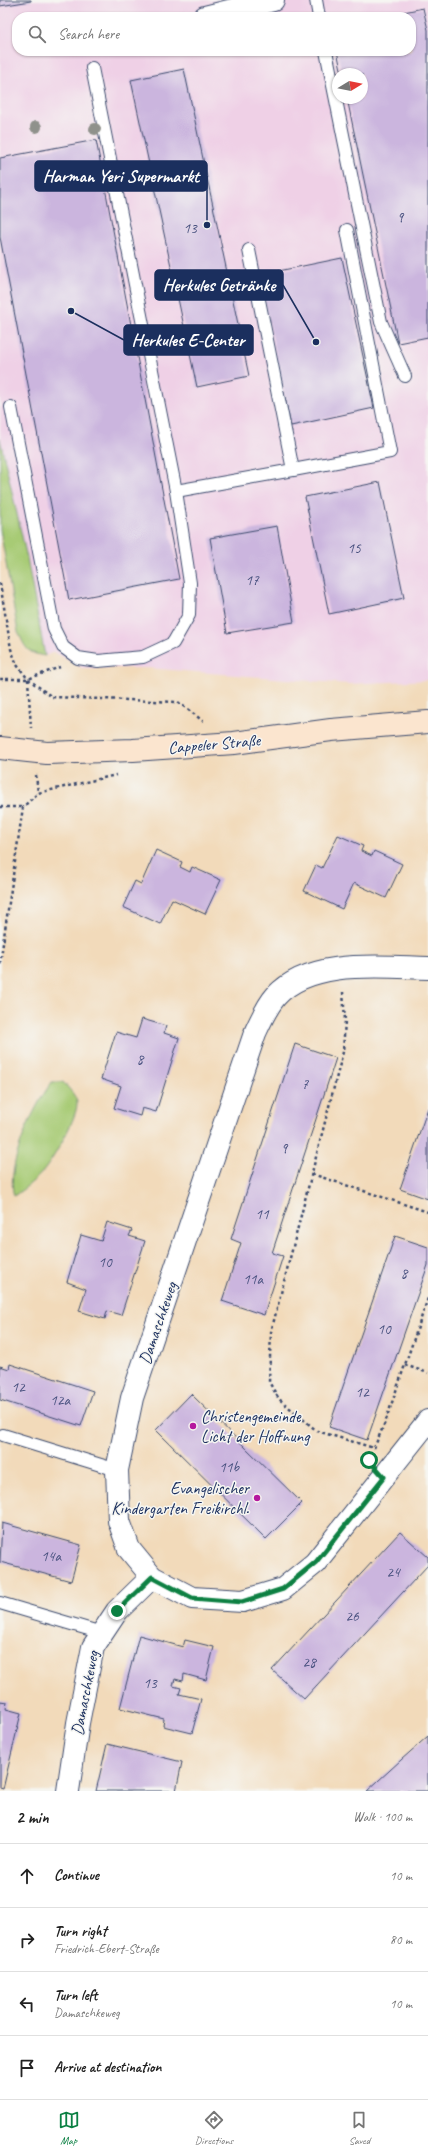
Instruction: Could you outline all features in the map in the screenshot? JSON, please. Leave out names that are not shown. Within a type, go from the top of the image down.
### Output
[{"type":"main road","name":"Cappeler Straße","points":[[0,748],[47,753],[234,744],[331,730],[428,722]]},
{"type":"street","points":[[225,12],[273,0]]},
{"type":"street","name":"Damaschkeweg","points":[[68,1791],[78,1723],[93,1647],[117,1611],[152,1577],[129,1549],[119,1520],[117,1470],[132,1398],[255,1033],[265,1012],[276,995],[302,978],[324,971],[341,968],[428,968]]},
{"type":"street","points":[[152,1577],[192,1598],[242,1602],[283,1589],[316,1562],[428,1421]]},
{"type":"lane","points":[[316,0],[318,12]]},
{"type":"lane","points":[[327,56],[381,322],[405,376]]},
{"type":"lane","points":[[11,407],[54,629],[63,647],[78,658],[98,661],[143,657],[173,643],[189,615],[190,583],[176,491],[92,68]]},
{"type":"lane","points":[[176,491],[390,452],[347,230]]},
{"type":"lane","points":[[249,250],[293,470]]},
{"type":"lane","points":[[3,1436],[117,1470]]},
{"type":"lane","points":[[0,1604],[102,1633]]},
{"type":"path","points":[[0,583],[11,649],[17,665],[28,679],[52,697],[178,702],[234,744]]},
{"type":"path","points":[[0,679],[28,679],[46,673],[78,658]]},
{"type":"path","points":[[0,964],[23,807],[38,793],[115,776],[133,750]]},
{"type":"path","points":[[0,806],[23,807]]},
{"type":"path","points":[[341,968],[345,1020],[344,1052],[271,1332],[269,1382],[279,1399],[317,1431],[374,1448]]},
{"type":"path","points":[[312,1174],[428,1212]]},
{"type":"path","points":[[384,1477],[369,1460],[405,1365],[428,1298]]},
{"type":"path","points":[[405,1365],[428,1373]]},
{"type":"shaded area","points":[[0,0],[428,0],[428,680],[349,684],[147,668],[82,668],[54,652],[45,656],[27,558],[0,439]]},
{"type":"green space","points":[[0,439],[27,558],[45,656],[31,652],[25,646],[18,632],[0,529]]},
{"type":"green space","points":[[52,1082],[63,1082],[75,1096],[77,1108],[74,1117],[54,1156],[45,1169],[14,1196],[12,1184],[17,1153],[37,1105]]},
{"type":"building","points":[[0,0],[31,0],[31,1],[0,6]]},
{"type":"building","points":[[423,8],[428,30],[428,337],[398,343],[348,104],[368,104],[368,68],[341,68],[338,56],[416,56],[416,12],[404,12]]},
{"type":"building","points":[[184,69],[249,376],[197,387],[131,80]]},
{"type":"building","points":[[96,140],[179,579],[69,600],[0,237],[0,158]]},
{"type":"building","points":[[342,258],[374,408],[291,426],[259,275]]},
{"type":"building","points":[[380,482],[404,598],[329,614],[305,497]]},
{"type":"building","points":[[277,526],[294,622],[227,633],[210,538]]},
{"type":"building","points":[[338,835],[363,846],[361,851],[372,856],[374,851],[402,864],[386,898],[354,883],[342,909],[304,891],[316,865],[322,868]]},
{"type":"building","points":[[156,850],[182,862],[180,867],[190,872],[192,867],[221,880],[205,914],[172,899],[160,924],[123,907],[135,881],[141,884]]},
{"type":"building","points":[[142,1019],[166,1026],[164,1033],[179,1038],[156,1112],[142,1108],[140,1116],[114,1108],[121,1086],[101,1079],[116,1032],[136,1038]]},
{"type":"building","points":[[295,1044],[336,1058],[272,1253],[283,1256],[264,1315],[222,1301],[241,1243],[231,1239]]},
{"type":"building","points":[[428,1108],[428,1199],[400,1189]]},
{"type":"building","points":[[107,1222],[132,1230],[129,1236],[145,1241],[121,1315],[107,1311],[105,1319],[79,1311],[86,1289],[67,1282],[81,1235],[101,1241]]},
{"type":"building","points":[[395,1236],[428,1247],[428,1265],[367,1440],[329,1427]]},
{"type":"building","points":[[10,1364],[93,1391],[81,1426],[0,1400],[0,1366],[9,1369]]},
{"type":"building","points":[[191,1394],[302,1503],[266,1539],[156,1430]]},
{"type":"building","points":[[2,1523],[81,1545],[71,1581],[0,1562]]},
{"type":"building","points":[[400,1532],[428,1557],[428,1565],[304,1699],[272,1670]]},
{"type":"building","points":[[139,1635],[183,1647],[185,1640],[214,1647],[206,1680],[184,1674],[183,1681],[175,1679],[173,1686],[181,1688],[179,1694],[201,1699],[192,1733],[163,1726],[164,1719],[120,1708]]},
{"type":"building","points":[[0,1701],[7,1702],[6,1709],[21,1713],[3,1789],[0,1788]]},
{"type":"building","points":[[428,1736],[428,1791],[367,1791],[401,1760]]},
{"type":"building","points":[[107,1744],[182,1762],[176,1791],[96,1791]]},
{"type":"place","name":"Harman Yeri Supermarkt","points":[[207,225]]},
{"type":"place","name":"Herkules E-Center","points":[[71,311]]},
{"type":"place","name":"Herkules Getränke","points":[[316,342]]},
{"type":"place","name":"Christengemeinde Licht der Hoffnung","points":[[193,1426]]},
{"type":"place","name":"Evangelischer Kindergarten Freikirchl.","points":[[257,1498]]},
{"type":"route","points":[[117,1611],[152,1577],[192,1598],[242,1602],[283,1589],[316,1562],[384,1477],[369,1460]]}]
